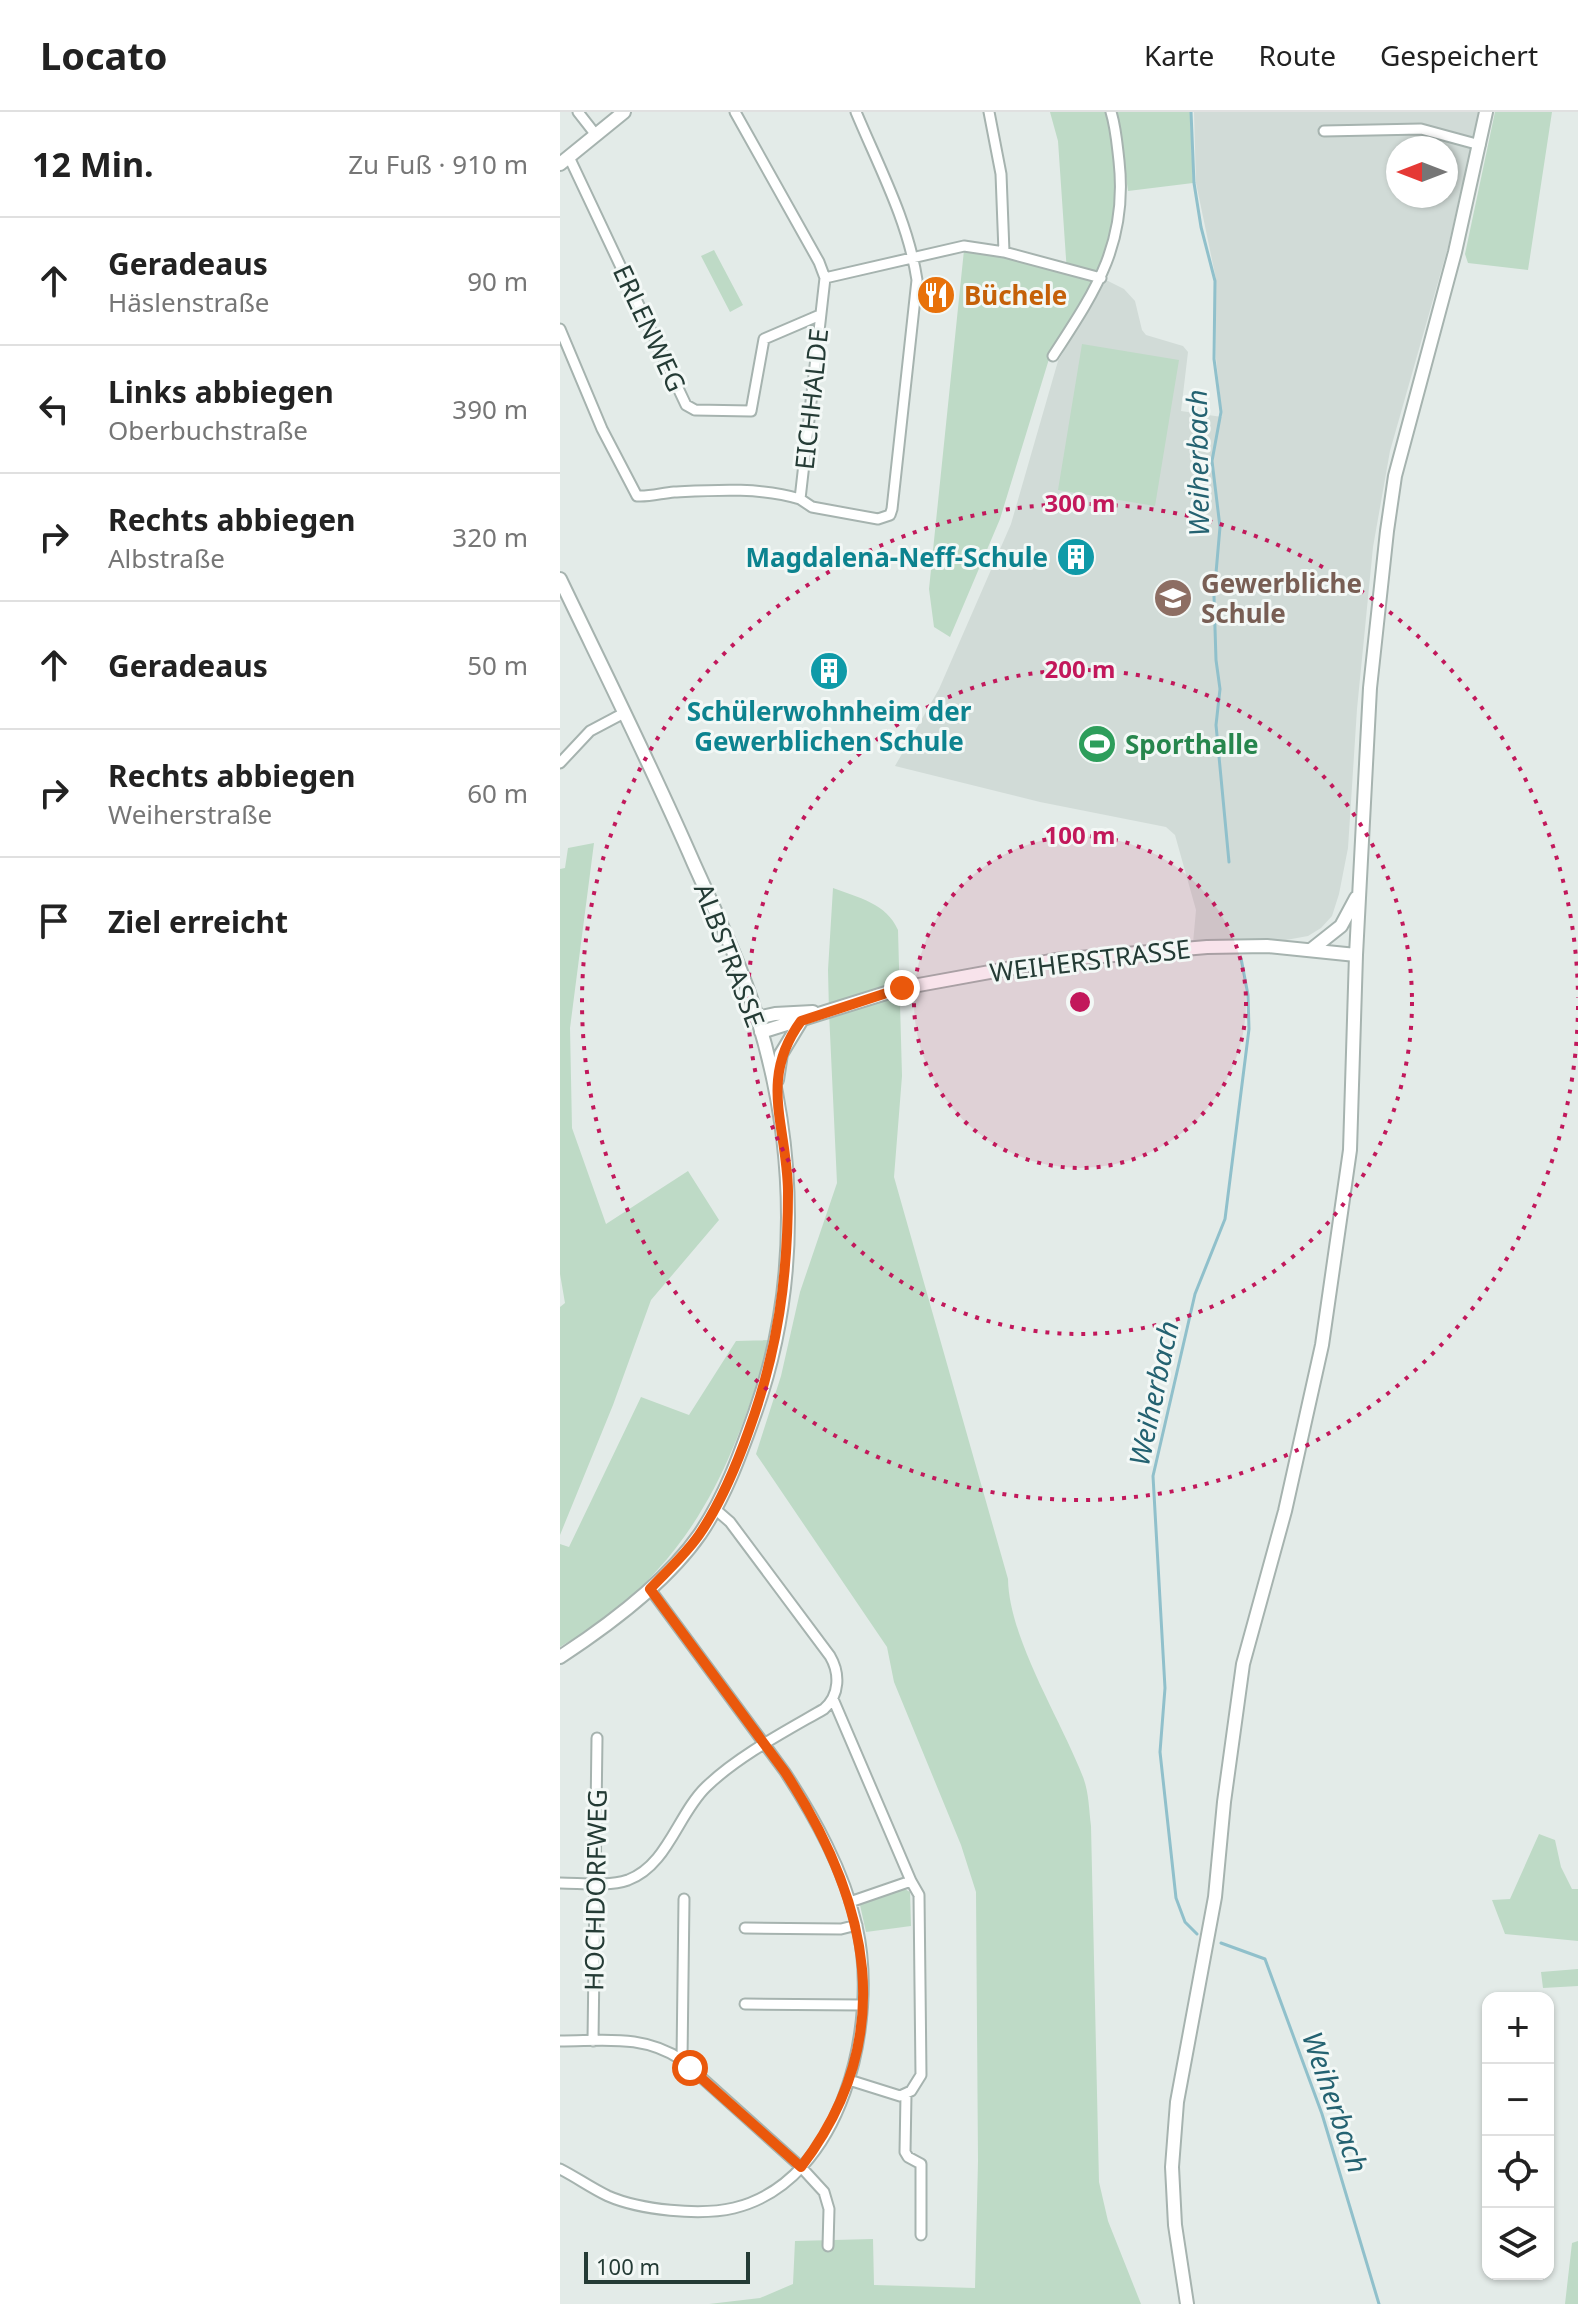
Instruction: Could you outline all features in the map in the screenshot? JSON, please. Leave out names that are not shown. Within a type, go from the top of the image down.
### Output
[{"type":"street","points":[[578,112],[596,135]]},
{"type":"street","points":[[565,160],[624,112]]},
{"type":"street","points":[[735,112],[825,278],[964,246],[1004,252],[1101,278]]},
{"type":"street","points":[[800,499],[812,507],[878,519],[890,515],[917,280],[899,212],[856,112]]},
{"type":"street","points":[[989,112],[1001,174],[1004,252]]},
{"type":"street","points":[[1053,356],[1101,278],[1117,236],[1122,187],[1111,112]]},
{"type":"street","points":[[1187,2304],[1175,2225],[1172,2167],[1177,2102],[1215,1897],[1243,1664],[1285,1511],[1322,1345],[1336,1257],[1350,1150],[1356,955],[1370,688],[1395,476],[1455,252],[1486,112]]},
{"type":"street","points":[[1324,131],[1421,129],[1480,145]]},
{"type":"street","name":"ERLENWEG","points":[[565,160],[686,405],[695,410],[751,411],[764,339],[820,315]]},
{"type":"street","name":"EICHHALDE","points":[[560,329],[602,429],[637,496],[756,492],[800,499],[825,278]]},
{"type":"street","name":"ALBSTRASSE","points":[[560,579],[715,910],[757,1018],[776,1091],[788,1186],[788,1238],[780,1316],[766,1383],[743,1447],[715,1509],[692,1544],[650,1589],[609,1625],[560,1657]]},
{"type":"street","points":[[560,763],[590,731],[624,713]]},
{"type":"street","points":[[1312,949],[1341,926],[1354,906],[1360,889]]},
{"type":"street","name":"WEIHERSTRASSE","points":[[761,1032],[902,988],[1056,960],[1207,947],[1312,949],[1356,955]]},
{"type":"street","name":"WEIHERSTRASSE","points":[[757,1018],[775,1014],[829,1012]]},
{"type":"street","points":[[776,1091],[781,1054],[801,1021]]},
{"type":"street","points":[[715,1509],[730,1522],[830,1656],[837,1671],[833,1699],[919,1895],[921,2075],[906,2095],[895,2095],[849,2080]]},
{"type":"street","points":[[560,2169],[621,2201],[694,2211],[732,2208],[749,2203],[781,2185],[801,2167],[823,2138],[849,2080],[858,2044],[862,1965],[857,1925],[812,1816],[766,1745],[650,1589]]},
{"type":"street","points":[[560,1883],[626,1881],[640,1874],[663,1849],[704,1788],[824,1709],[833,1699]]},
{"type":"street","name":"HOCHDORFWEG","points":[[593,2041],[597,1738]]},
{"type":"street","points":[[850,1902],[911,1881]]},
{"type":"street","points":[[682,2060],[684,1899]]},
{"type":"street","points":[[745,1928],[841,1929],[857,1925]]},
{"type":"street","points":[[745,2004],[862,2005]]},
{"type":"street","points":[[560,2041],[642,2042],[666,2049],[682,2060],[818,2185],[828,2202],[828,2246]]},
{"type":"street","points":[[906,2095],[905,2152],[921,2164],[921,2235]]},
{"type":"shaded area","name":"Gewerbliche Schule","points":[[1194,112],[1479,112],[1458,203],[1458,136],[1386,136],[1386,208],[1457,208],[1390,451],[1373,547],[1357,709],[1348,848],[1339,894],[1332,916],[1321,928],[1308,936],[1286,940],[1193,943],[1196,910],[1175,835],[1166,827],[1040,802],[895,766],[939,689],[1011,524],[1058,361],[1106,280],[1124,289],[1135,301],[1146,335],[1183,346],[1188,352],[1181,411],[1222,417],[1216,358],[1216,279],[1196,183]]},
{"type":"green space","points":[[1050,112],[1107,112],[1118,187],[1113,235],[1096,280],[1049,359],[1000,519],[950,637],[934,627],[929,589],[964,250],[1067,273],[1058,141]]},
{"type":"green space","points":[[1117,112],[1190,112],[1193,183],[1128,191]]},
{"type":"green space","points":[[1495,112],[1552,112],[1528,270],[1468,263],[1465,254]]},
{"type":"green space","points":[[714,250],[743,305],[730,312],[701,256]]},
{"type":"green space","points":[[1082,344],[1179,360],[1155,506],[1058,490]]},
{"type":"green space","points":[[594,843],[570,1028],[572,1128],[606,1224],[688,1171],[719,1220],[651,1300],[613,1405],[560,1535],[560,1307],[565,1303],[560,1274],[560,869],[565,868],[568,848]]},
{"type":"green space","points":[[833,888],[879,907],[898,930],[902,1076],[894,1177],[1008,1579],[1017,1627],[1086,1789],[1091,1826],[1099,2182],[1108,2221],[1141,2304],[709,2304],[760,2298],[793,2284],[795,2241],[873,2239],[874,2285],[975,2288],[978,2161],[976,1892],[961,1845],[894,1682],[887,1647],[756,1454],[781,1376],[800,1292],[837,1183],[828,970]]},
{"type":"green space","points":[[771,1340],[729,1457],[692,1526],[640,1588],[602,1621],[560,1647],[560,1544],[569,1547],[641,1397],[689,1415],[736,1341]]},
{"type":"green space","points":[[1539,1834],[1555,1840],[1561,1867],[1572,1889],[1578,1889],[1578,1941],[1505,1934],[1492,1900],[1510,1899]]},
{"type":"green space","points":[[903,1888],[910,1892],[911,1926],[866,1932],[860,1905]]},
{"type":"green space","points":[[1578,1969],[1578,1986],[1543,1988],[1541,1972]]},
{"type":"green space","points":[[1578,2241],[1578,2304],[1565,2304],[1572,2243]]},
{"type":"waterway","name":"Weiherbach","points":[[1191,112],[1194,183],[1215,281],[1214,359],[1221,412],[1212,461],[1220,527],[1214,596],[1220,689],[1216,725],[1229,862]]},
{"type":"waterway","name":"Weiherbach","points":[[1197,1934],[1185,1922],[1176,1898],[1160,1752],[1165,1688],[1153,1476],[1195,1294],[1225,1219],[1249,1029],[1248,995],[1241,958]]},
{"type":"waterway","name":"Weiherbach","points":[[1221,1943],[1265,1959],[1322,2114],[1379,2304]]},
{"type":"place","name":"Büchele","points":[[936,295]]},
{"type":"place","name":"Magdalena-Neff-Schule","points":[[1076,557]]},
{"type":"place","name":"Gewerbliche Schule","points":[[1173,598]]},
{"type":"place","name":"Schülerwohnheim der Gewerblichen Schule","points":[[829,671]]},
{"type":"place","name":"Sporthalle","points":[[1097,744]]},
{"type":"route","points":[[690,2068],[801,2167],[823,2138],[838,2109],[858,2044],[862,1965],[857,1925],[839,1872],[805,1803],[785,1772],[650,1589],[692,1544],[715,1509],[743,1447],[771,1363],[782,1305],[788,1238],[786,1153],[776,1091],[781,1054],[801,1021],[902,988]]}]
